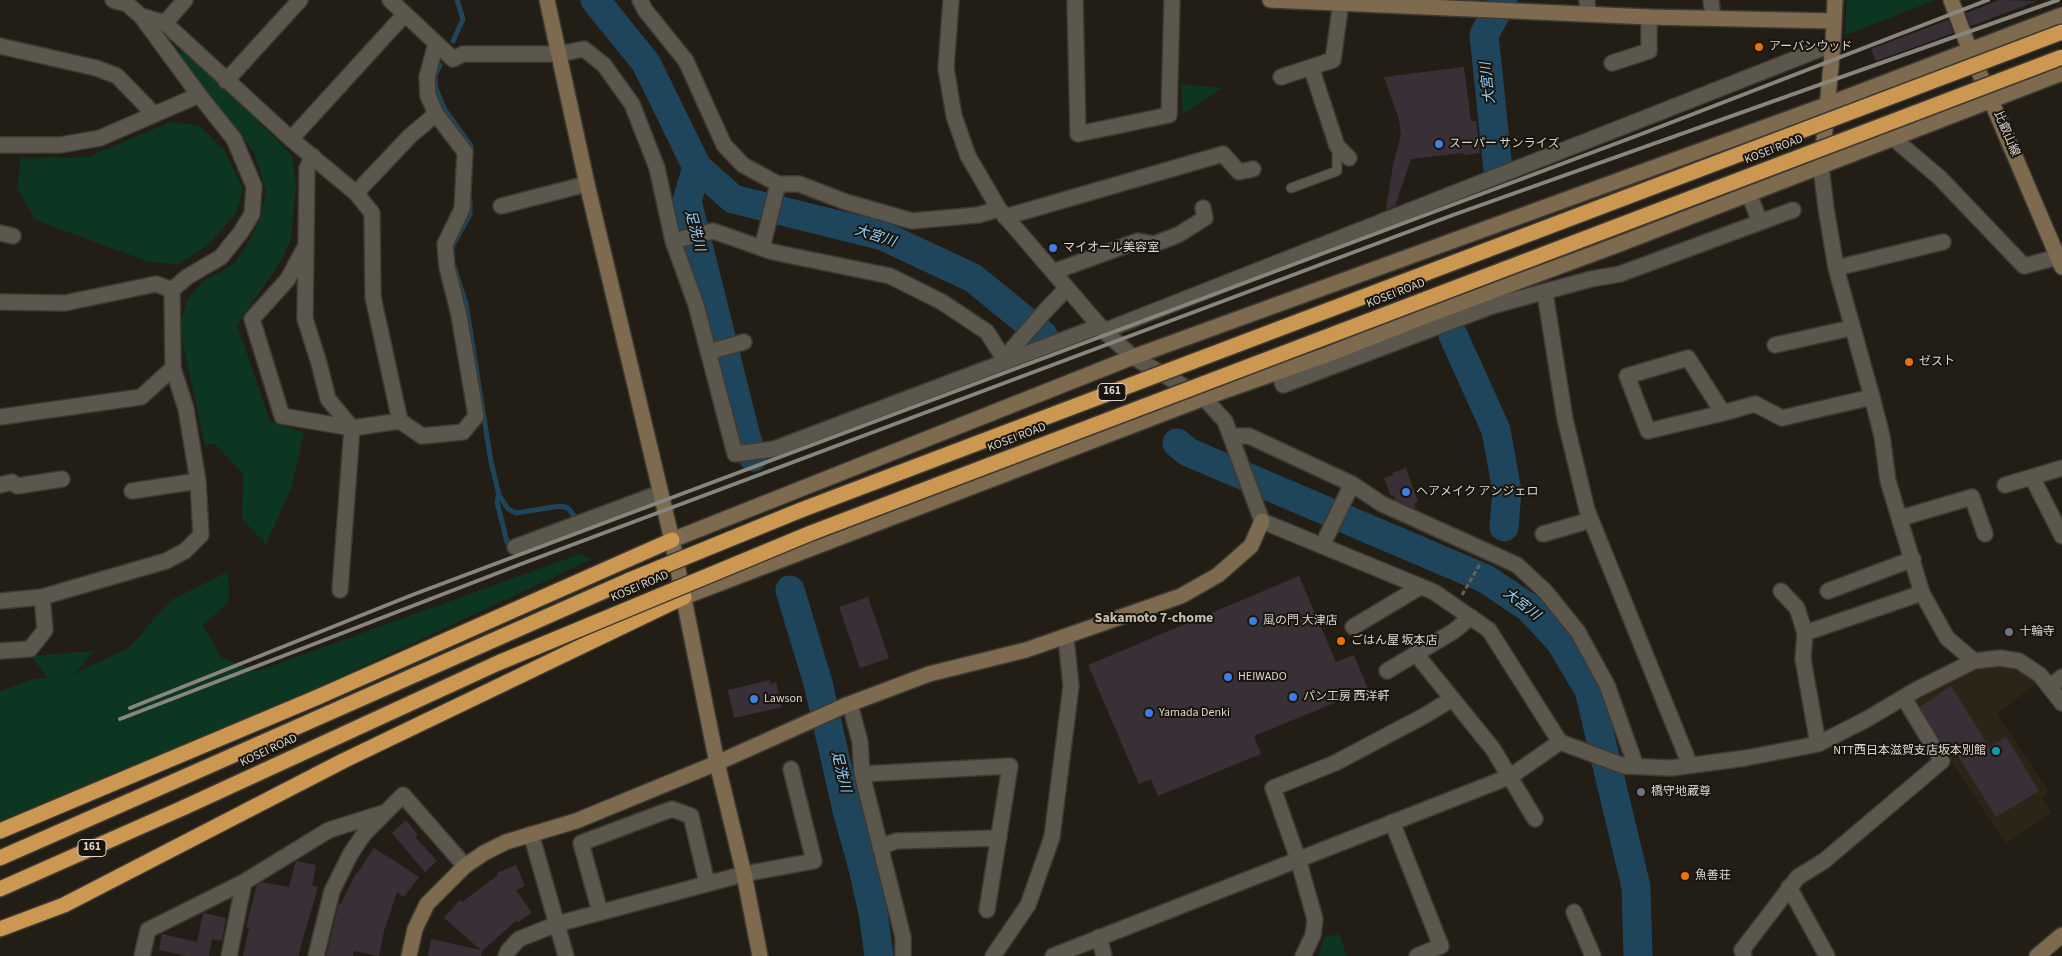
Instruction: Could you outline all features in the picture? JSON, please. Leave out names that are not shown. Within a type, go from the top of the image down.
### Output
[{"type":"highway","name":"KOSEI ROAD","points":[[0,858],[591,596],[801,510],[2062,32]]},
{"type":"highway","name":"KOSEI ROAD","points":[[0,889],[185,807],[498,663],[811,533],[2062,57]]},
{"type":"highway","points":[[0,831],[318,697],[672,540]]},
{"type":"highway","points":[[0,929],[64,906],[343,761],[684,597]]},
{"type":"street","points":[[165,23],[185,0]]},
{"type":"street","points":[[226,81],[300,0]]},
{"type":"street","points":[[390,0],[453,59],[464,54],[559,54],[584,48],[604,65],[632,104],[657,168],[674,241],[696,305],[735,454],[774,449],[1009,355],[1102,329],[1833,44]]},
{"type":"street","points":[[547,0],[588,184],[672,540],[717,763],[744,874],[760,956]]},
{"type":"street","points":[[640,0],[644,10],[686,62],[724,145],[744,165],[778,185],[800,184],[846,202],[912,221],[1002,213],[1223,154],[1239,172],[1253,169]]},
{"type":"street","points":[[409,956],[414,929],[427,904],[465,866],[484,853],[506,842],[576,821],[717,763],[847,705],[929,674],[1066,638],[1181,596],[1218,575],[1251,546],[1260,515],[1225,421],[1204,398],[1133,357],[1102,329],[1002,213],[968,156],[954,116],[946,68],[952,0]]},
{"type":"street","points":[[1075,0],[1078,134],[1169,115],[1172,0]]},
{"type":"street","points":[[1270,0],[1513,11],[1588,7],[1649,17],[1834,21]]},
{"type":"street","points":[[1711,0],[1713,18]]},
{"type":"street","points":[[1835,0],[1833,44],[1821,167],[1836,268],[1882,436],[1888,481],[1901,518],[1922,592],[1947,638],[1974,661]]},
{"type":"street","name":"比叡山線","points":[[1951,0],[1970,51],[2061,260]]},
{"type":"street","points":[[0,601],[42,597],[166,561],[185,551],[201,535],[198,481],[186,409],[173,368],[172,290],[187,277],[221,257],[252,214],[254,186],[234,139],[141,16],[122,1]]},
{"type":"street","points":[[1281,77],[1333,60],[1341,2]]},
{"type":"street","points":[[291,139],[405,14]]},
{"type":"street","points":[[672,540],[1133,357],[1826,105],[2062,15]]},
{"type":"street","points":[[141,16],[165,23],[291,139],[356,193],[372,213],[373,297],[400,421]]},
{"type":"street","points":[[1612,63],[1649,51],[1649,17]]},
{"type":"street","points":[[306,246],[288,279],[252,319],[282,416],[352,428],[400,421],[422,436],[463,432],[476,416],[459,315],[447,267],[445,244],[462,208],[465,152],[436,114],[428,96],[427,77],[436,43]]},
{"type":"street","points":[[0,46],[96,68],[117,76],[154,114]]},
{"type":"street","points":[[1311,67],[1337,146],[1348,158]]},
{"type":"street","points":[[684,597],[1204,398],[1491,300],[1749,194],[2062,73]]},
{"type":"street","points":[[0,145],[60,145],[100,138],[199,95]]},
{"type":"street","points":[[356,193],[410,136],[436,114]]},
{"type":"street","points":[[1893,138],[1940,178],[2024,266],[2061,260]]},
{"type":"street","points":[[313,156],[307,168],[305,318],[328,399],[352,428],[340,590]]},
{"type":"street","points":[[501,206],[588,184]]},
{"type":"street","points":[[762,247],[778,185]]},
{"type":"street","points":[[1749,194],[1760,222]]},
{"type":"street","points":[[1053,272],[1138,241],[1154,244],[1178,236],[1205,218],[1203,208]]},
{"type":"street","points":[[1491,300],[1545,293],[1591,279],[1620,274],[1794,210]]},
{"type":"street","points":[[674,241],[713,231],[762,247],[890,276],[942,302],[987,332],[1009,355]]},
{"type":"street","points":[[1836,268],[1942,242]]},
{"type":"street","points":[[0,302],[65,303],[156,284],[172,290]]},
{"type":"street","points":[[1009,355],[1067,288]]},
{"type":"street","points":[[1545,293],[1565,419],[1591,520],[1690,765]]},
{"type":"street","points":[[1775,345],[1852,328]]},
{"type":"street","points":[[708,352],[744,342]]},
{"type":"street","points":[[1723,412],[1688,358],[1627,376],[1648,431],[1756,404],[1782,418],[1872,397]]},
{"type":"street","points":[[0,417],[142,397],[173,368]]},
{"type":"street","points":[[1231,437],[1249,436],[1352,484],[1382,504],[1517,565],[1545,591],[1578,632],[1608,685],[1630,766]]},
{"type":"street","points":[[2005,485],[2062,468]]},
{"type":"street","points":[[2032,476],[2061,533]]},
{"type":"street","points":[[0,485],[12,482],[17,486],[62,479]]},
{"type":"street","points":[[132,491],[198,481]]},
{"type":"street","points":[[1322,546],[1352,484]]},
{"type":"street","points":[[514,548],[660,493]]},
{"type":"street","points":[[1901,518],[1972,498],[1985,534]]},
{"type":"street","points":[[1260,515],[1322,546],[1434,592],[1471,617],[1490,630],[1560,742],[1630,766],[1671,768],[1746,758],[1818,744],[1916,690],[1974,661],[2000,658],[2019,661],[2040,675],[2062,703]]},
{"type":"street","points":[[1543,534],[1591,520]]},
{"type":"street","points":[[1828,591],[1913,558]]},
{"type":"street","points":[[1353,627],[1420,587]]},
{"type":"street","points":[[1781,591],[1797,608],[1805,633],[1803,659],[1818,744]]},
{"type":"street","points":[[1805,633],[1922,592]]},
{"type":"street","points":[[0,651],[30,649],[45,630],[42,597]]},
{"type":"street","points":[[1387,670],[1454,631],[1471,617]]},
{"type":"street","points":[[993,956],[1028,905],[1052,837],[1071,686],[1066,638]]},
{"type":"street","points":[[1416,654],[1493,749],[1511,776],[1535,819]]},
{"type":"street","points":[[2050,687],[2062,677]]},
{"type":"street","points":[[1744,956],[1742,950],[1798,877],[1824,861],[1942,761],[1904,698]]},
{"type":"street","points":[[1303,956],[1312,935],[1315,919],[1298,858],[1273,788],[1335,763],[1452,699]]},
{"type":"street","points":[[847,705],[860,742],[862,774],[903,937],[903,956]]},
{"type":"street","points":[[1053,956],[1298,858],[1511,776],[1560,742]]},
{"type":"street","points":[[862,774],[1010,766],[987,910]]},
{"type":"street","points":[[506,956],[508,950],[519,939],[557,924],[707,883],[814,861],[790,769]]},
{"type":"street","points":[[316,956],[332,891],[351,853],[364,834],[403,795],[465,866]]},
{"type":"street","points":[[600,912],[581,843],[672,809],[691,816],[707,883]]},
{"type":"street","points":[[142,956],[148,930],[244,882],[329,830],[383,813]]},
{"type":"street","points":[[1392,822],[1441,946],[1417,956]]},
{"type":"street","points":[[531,834],[566,956]]},
{"type":"street","points":[[880,846],[896,841],[999,838]]},
{"type":"street","points":[[229,956],[244,882]]},
{"type":"street","points":[[1790,887],[1827,956]]},
{"type":"street","points":[[1574,912],[1590,955]]},
{"type":"street","points":[[2037,956],[2062,935]]},
{"type":"street","points":[[1099,937],[1104,956]]},
{"type":"lane","points":[[1291,188],[1338,171],[1337,146]]},
{"type":"path","points":[[1460,598],[1483,560]]},
{"type":"shaded area","points":[[1986,666],[2012,668],[2027,676],[2035,684],[1997,714],[2048,791],[2042,798],[2051,813],[2006,843],[1913,703],[1922,694]]},
{"type":"green space","points":[[1847,0],[1936,0],[1845,35]]},
{"type":"green space","points":[[180,45],[292,155],[296,184],[291,239],[282,259],[237,325],[270,421],[304,433],[291,488],[266,544],[242,519],[243,474],[215,444],[205,445],[180,329],[187,300],[205,280],[233,265],[246,247],[261,218],[266,191],[254,152],[180,56]]},
{"type":"green space","points":[[1181,84],[1222,88],[1183,114]]},
{"type":"green space","points":[[170,122],[199,126],[224,150],[243,189],[235,214],[208,245],[179,264],[149,262],[36,220],[17,189],[21,158],[88,157]]},
{"type":"green space","points":[[580,554],[592,559],[313,690],[0,821],[0,691],[35,679],[48,678],[31,656],[94,651],[73,675],[130,647],[170,601],[228,572],[229,602],[203,625],[222,658],[258,671]]},
{"type":"green space","points":[[1339,934],[1347,956],[1319,956],[1324,937]]},
{"type":"building","points":[[2000,0],[2037,1],[1971,26],[1966,13]]},
{"type":"building","points":[[1948,20],[1953,33],[1876,61],[1871,49]]},
{"type":"building","name":"スーパー サンライズ","points":[[1464,67],[1471,121],[1476,121],[1480,153],[1411,159],[1395,206],[1386,210],[1393,165],[1401,135],[1399,119],[1384,77]]},
{"type":"building","points":[[1406,468],[1418,502],[1414,504],[1416,509],[1395,500],[1394,495],[1391,496],[1384,478]]},
{"type":"building","name":"HEIWADO","points":[[1299,576],[1336,662],[1354,655],[1368,689],[1254,736],[1261,754],[1158,796],[1151,779],[1139,784],[1088,665]]},
{"type":"building","points":[[868,597],[889,658],[860,668],[839,607]]},
{"type":"building","points":[[770,680],[770,684],[776,682],[782,707],[734,718],[728,690]]},
{"type":"building","name":"NTT西日本滋賀支店坂本別館","points":[[1951,686],[1989,747],[2006,737],[2039,791],[1996,817],[1950,743],[1944,746],[1920,707]]},
{"type":"building","points":[[406,820],[418,835],[415,837],[437,861],[425,872],[392,833]]},
{"type":"building","points":[[374,848],[419,877],[404,897],[397,892],[384,931],[379,956],[354,951],[353,956],[326,956],[339,903],[341,904],[356,873]]},
{"type":"building","points":[[296,861],[316,865],[312,886],[318,887],[298,956],[243,956],[249,928],[246,927],[257,885],[262,882],[289,887]]},
{"type":"building","points":[[516,865],[525,886],[516,890],[532,913],[518,922],[517,920],[482,951],[481,956],[428,956],[431,939],[481,950],[444,918],[460,900],[462,902],[498,875],[497,873]]},
{"type":"building","points":[[203,913],[226,918],[222,941],[212,939],[209,956],[187,956],[159,950],[162,934],[197,942]]},
{"type":"waterway","points":[[453,41],[463,19],[457,0]]},
{"type":"waterway","name":"足洗川","points":[[595,0],[646,63],[697,167],[687,201],[746,437],[753,457]]},
{"type":"waterway","name":"大宮川","points":[[1498,170],[1484,35],[1503,0]]},
{"type":"waterway","points":[[440,65],[435,76],[436,89],[445,110],[471,146],[471,152]]},
{"type":"waterway","name":"大宮川","points":[[697,167],[733,199],[883,236],[973,278],[1043,335]]},
{"type":"waterway","points":[[451,253],[453,245],[470,214],[470,201]]},
{"type":"waterway","points":[[454,266],[466,304],[491,462],[499,495],[508,509],[516,513],[560,506],[568,508],[574,516]]},
{"type":"waterway","name":"大宮川","points":[[1453,335],[1496,430],[1507,491],[1504,527]]},
{"type":"waterway","name":"大宮川","points":[[1177,443],[1188,452],[1486,579],[1529,608],[1560,641],[1589,690],[1636,887],[1638,956]]},
{"type":"waterway","points":[[499,495],[497,502],[507,542]]},
{"type":"waterway","name":"足洗川","points":[[790,590],[818,683],[873,912],[879,956]]},
{"type":"railway","points":[[130,708],[412,595],[1644,133],[1988,0]]},
{"type":"railway","points":[[120,719],[521,564],[1453,215],[2058,0]]},
{"type":"place","name":"アーバンウッド","points":[[1759,47]]},
{"type":"place","name":"スーパー サンライズ","points":[[1439,144]]},
{"type":"place","name":"マイオール美容室","points":[[1053,248]]},
{"type":"place","name":"ゼスト","points":[[1909,362]]},
{"type":"place","name":"ヘアメイク アンジェロ","points":[[1406,492]]},
{"type":"place","name":"風の門 大津店","points":[[1253,621]]},
{"type":"place","name":"十輪寺","points":[[2009,632]]},
{"type":"place","name":"ごはん屋 坂本店","points":[[1341,641]]},
{"type":"place","name":"HEIWADO","points":[[1228,677]]},
{"type":"place","name":"パン工房 西洋軒","points":[[1293,697]]},
{"type":"place","name":"Lawson","points":[[754,699]]},
{"type":"place","name":"Yamada Denki","points":[[1149,713]]},
{"type":"place","name":"NTT西日本滋賀支店坂本別館","points":[[1996,751]]},
{"type":"place","name":"橋守地蔵尊","points":[[1641,792]]},
{"type":"place","name":"魚善荘","points":[[1685,876]]},
{"type":"district","name":"Sakamoto 7-chome","points":[[1154,619]]}]
